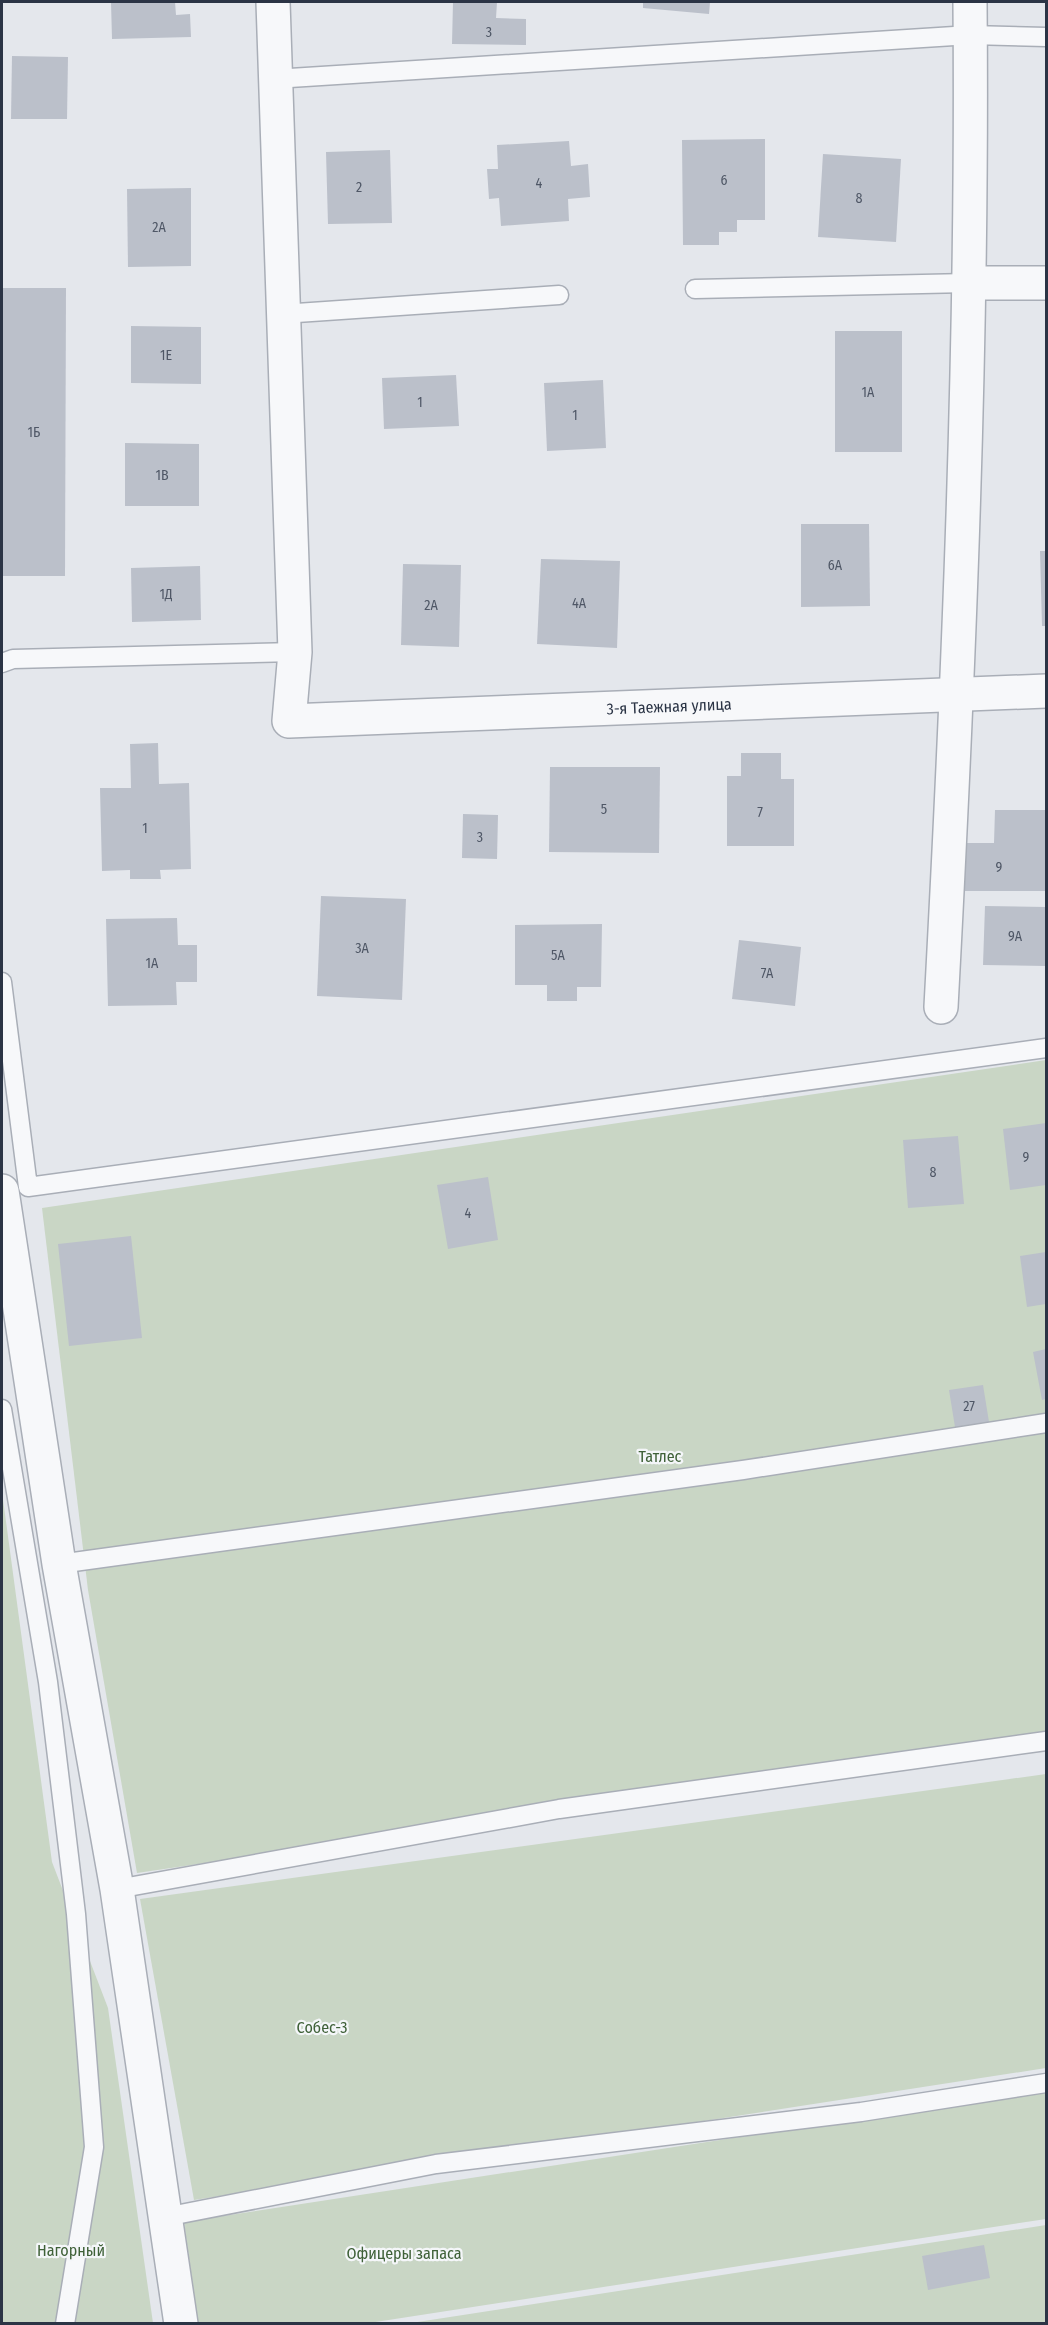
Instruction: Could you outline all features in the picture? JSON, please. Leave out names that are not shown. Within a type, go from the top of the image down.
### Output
[{"type":"street","points":[[273,2],[295,652]]},
{"type":"street","points":[[941,1007],[958,693],[968,283],[969,2]]},
{"type":"street","points":[[968,283],[1047,283]]},
{"type":"street","name":"3-я Таежная улица","points":[[295,652],[289,721],[1047,691]]},
{"type":"street","points":[[2,1191],[59,1564],[117,1889],[181,2324]]},
{"type":"lane","points":[[274,79],[970,35],[1047,37]]},
{"type":"lane","points":[[695,289],[968,283]]},
{"type":"lane","points":[[282,314],[559,295]]},
{"type":"lane","points":[[2,663],[13,659],[295,652]]},
{"type":"lane","points":[[2,982],[28,1187],[1047,1048]]},
{"type":"lane","points":[[2,1409],[49,1694],[76,1914],[94,2146],[65,2324]]},
{"type":"lane","points":[[59,1564],[743,1470],[1047,1423]]},
{"type":"lane","points":[[117,1889],[559,1809],[1047,1742]]},
{"type":"lane","points":[[165,2217],[436,2164],[861,2112],[1047,2083]]},
{"type":"green space","name":"Татлес","points":[[1046,1060],[1046,1739],[137,1873],[88,1590],[42,1208]]},
{"type":"green space","name":"Нагорный","points":[[2,1492],[52,1862],[108,2008],[153,2323],[2,2323]]},
{"type":"green space","name":"Собес-3","points":[[1046,1774],[1046,2068],[194,2200],[140,1899]]},
{"type":"green space","name":"Офицеры запаса","points":[[1046,2090],[1046,2219],[369,2323],[198,2323],[184,2222]]},
{"type":"green space","points":[[1046,2225],[1046,2323],[411,2323]]},
{"type":"building","points":[[111,2],[175,2],[176,15],[190,14],[191,37],[112,39]]},
{"type":"building","points":[[453,2],[497,2],[496,18],[526,19],[526,45],[452,44]]},
{"type":"building","points":[[643,2],[710,2],[709,14],[643,8]]},
{"type":"building","points":[[12,56],[68,57],[67,119],[11,119]]},
{"type":"building","points":[[765,139],[765,220],[737,220],[737,232],[719,232],[719,245],[683,245],[682,140]]},
{"type":"building","points":[[569,141],[571,166],[588,164],[590,197],[568,199],[569,221],[501,226],[499,198],[489,199],[487,169],[498,169],[497,145]]},
{"type":"building","points":[[390,150],[392,223],[328,224],[326,152]]},
{"type":"building","points":[[823,154],[901,159],[896,242],[818,237]]},
{"type":"building","points":[[191,188],[191,266],[128,267],[127,189]]},
{"type":"building","points":[[2,288],[66,288],[65,576],[2,576]]},
{"type":"building","points":[[131,326],[201,327],[201,384],[131,383]]},
{"type":"building","points":[[835,331],[902,331],[902,452],[835,452]]},
{"type":"building","points":[[456,375],[459,426],[384,429],[382,378]]},
{"type":"building","points":[[603,380],[606,448],[547,451],[544,383]]},
{"type":"building","points":[[125,443],[199,444],[199,506],[125,506]]},
{"type":"building","points":[[801,524],[869,524],[870,606],[801,607]]},
{"type":"building","points":[[1040,551],[1046,551],[1046,626],[1042,626]]},
{"type":"building","points":[[541,559],[620,561],[617,648],[537,644]]},
{"type":"building","points":[[403,564],[461,565],[459,647],[401,645]]},
{"type":"building","points":[[200,566],[201,620],[132,622],[131,568]]},
{"type":"building","points":[[158,743],[159,784],[189,783],[191,869],[160,870],[161,879],[130,879],[130,870],[102,871],[100,788],[131,788],[130,744]]},
{"type":"building","points":[[741,753],[781,753],[781,779],[794,779],[794,846],[727,846],[727,776],[741,776]]},
{"type":"building","points":[[550,767],[660,767],[659,853],[549,852]]},
{"type":"building","points":[[995,810],[1046,810],[1046,891],[952,891],[952,843],[994,843]]},
{"type":"building","points":[[463,814],[498,815],[497,859],[462,858]]},
{"type":"building","points":[[321,896],[406,899],[402,1000],[317,996]]},
{"type":"building","points":[[985,906],[1046,907],[1046,966],[983,965]]},
{"type":"building","points":[[177,918],[178,945],[197,945],[197,982],[176,982],[177,1005],[108,1006],[106,919]]},
{"type":"building","points":[[602,924],[601,987],[577,987],[577,1001],[547,1001],[547,985],[515,985],[515,925]]},
{"type":"building","points":[[739,940],[801,947],[795,1006],[732,999]]},
{"type":"building","points":[[1046,1123],[1046,1185],[1010,1190],[1003,1129]]},
{"type":"building","points":[[958,1136],[964,1204],[908,1208],[903,1140]]},
{"type":"building","points":[[488,1177],[498,1240],[448,1249],[437,1185]]},
{"type":"building","points":[[131,1236],[142,1338],[69,1346],[58,1244]]},
{"type":"building","points":[[1046,1252],[1046,1304],[1027,1307],[1020,1256]]},
{"type":"building","points":[[1046,1349],[1046,1399],[1042,1400],[1033,1352]]},
{"type":"building","points":[[983,1385],[989,1422],[955,1427],[949,1390]]},
{"type":"building","points":[[984,2245],[990,2278],[928,2290],[922,2256]]}]
